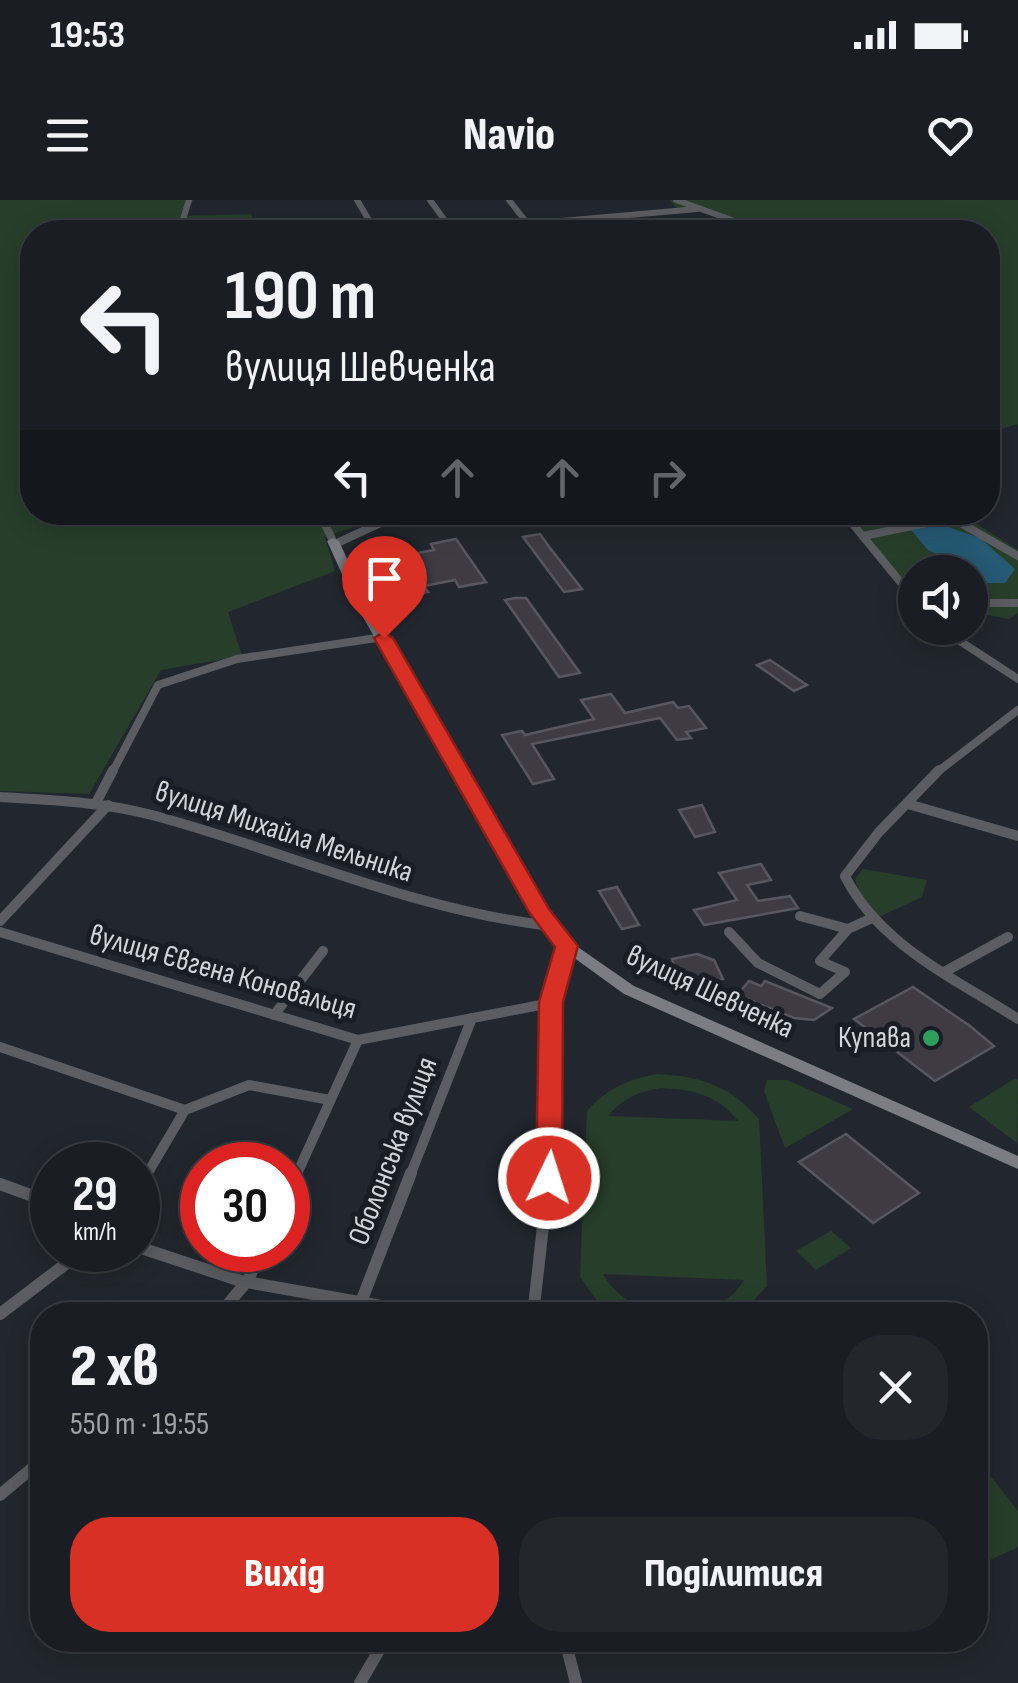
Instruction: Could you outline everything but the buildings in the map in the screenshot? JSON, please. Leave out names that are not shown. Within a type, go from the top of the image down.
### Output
[{"type":"street","points":[[509,200],[525,220]]},
{"type":"street","points":[[674,200],[676,210]]},
{"type":"street","points":[[674,200],[731,220]]},
{"type":"street","points":[[570,220],[696,208]]},
{"type":"street","name":"вулиця Шевченка","points":[[325,525],[346,574],[551,926],[567,946],[629,990],[1017,1161]]},
{"type":"street","points":[[334,543],[375,525]]},
{"type":"street","points":[[854,525],[898,578]]},
{"type":"street","points":[[863,536],[917,525]]},
{"type":"street","points":[[964,525],[1018,556]]},
{"type":"street","points":[[988,603],[1018,603]]},
{"type":"street","points":[[0,921],[102,804],[158,684],[178,674],[269,653],[384,638]]},
{"type":"street","points":[[966,645],[1018,680]]},
{"type":"street","points":[[1018,710],[990,724],[908,804],[845,876],[851,893],[870,920],[1018,1019]]},
{"type":"street","name":"вулиця Михайла Мельника","points":[[0,797],[102,804],[155,816],[445,910],[551,926]]},
{"type":"street","points":[[908,804],[1018,836]]},
{"type":"street","points":[[800,916],[848,929]]},
{"type":"street","points":[[729,932],[744,957],[758,967],[820,994],[845,972],[820,961],[848,929],[870,920]]},
{"type":"street","name":"вулиця Євгена Коновальця","points":[[0,932],[358,1040],[551,1002]]},
{"type":"street","points":[[946,970],[1008,937]]},
{"type":"street","points":[[534,1302],[553,1138],[551,1002],[567,946]]},
{"type":"street","points":[[274,1015],[323,951]]},
{"type":"street","name":"Оболонська вулиця","points":[[361,1302],[472,1018]]},
{"type":"street","points":[[310,1144],[358,1040]]},
{"type":"street","points":[[0,1047],[185,1110]]},
{"type":"street","points":[[160,1152],[185,1110],[249,1086],[330,1100]]},
{"type":"street","points":[[0,1184],[30,1195]]},
{"type":"street","points":[[160,1256],[248,1280],[361,1302]]},
{"type":"street","points":[[0,1314],[55,1272]]},
{"type":"street","points":[[230,1302],[252,1272]]},
{"type":"street","points":[[0,1494],[30,1470]]},
{"type":"street","points":[[360,1683],[378,1652]]},
{"type":"street","points":[[568,1652],[576,1683]]},
{"type":"green space","points":[[0,200],[193,200],[186,216],[251,214],[254,220],[20,220],[20,525],[359,525],[325,537],[335,571],[228,612],[242,656],[161,670],[89,794],[0,791]]},
{"type":"green space","points":[[669,200],[1018,200],[1018,424],[1000,429],[1000,220],[739,220],[712,211],[678,209]]},
{"type":"green space","points":[[859,525],[978,525],[1018,550],[1018,613],[1009,619],[988,615],[988,583],[1004,583],[988,576],[988,555],[940,555],[928,550],[938,555],[898,555],[898,580]]},
{"type":"green space","points":[[863,869],[927,880],[922,897],[879,917],[860,894],[855,879]]},
{"type":"green space","points":[[657,1074],[701,1080],[737,1098],[759,1119],[767,1286],[752,1302],[723,1302],[744,1280],[603,1274],[631,1302],[598,1302],[580,1277],[587,1111],[627,1082]],"holes":[[[661,1088],[713,1099],[738,1121],[608,1116],[638,1094]]]},
{"type":"green space","points":[[767,1080],[787,1080],[853,1109],[785,1148],[764,1091]]},
{"type":"green space","points":[[1018,1080],[1017,1143],[969,1107]]},
{"type":"green space","points":[[831,1231],[851,1248],[816,1270],[796,1251]]},
{"type":"green space","points":[[988,1473],[1018,1511],[1018,1547],[988,1561]]},
{"type":"water","points":[[943,525],[980,538],[1015,569],[1005,583],[988,583],[988,555],[938,555],[911,530]]},
{"type":"place","name":"Купава","points":[[931,1038]]},
{"type":"route","points":[[384,638],[540,912],[567,946],[551,1002],[553,1138],[549,1178]]}]
